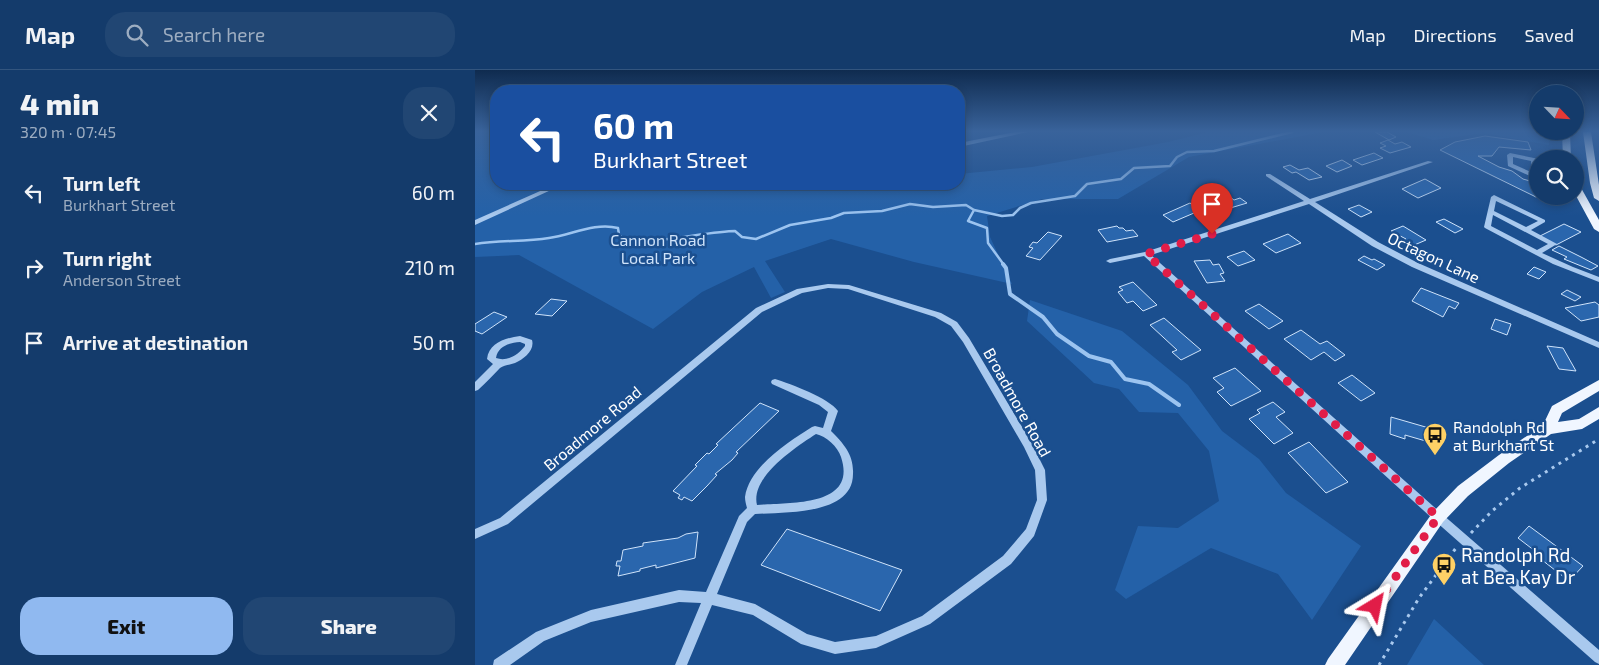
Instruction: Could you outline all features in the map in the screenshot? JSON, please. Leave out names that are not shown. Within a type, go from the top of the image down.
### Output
[{"type":"main road","points":[[1591,160],[1594,183],[1599,198]]},
{"type":"main road","points":[[1584,202],[1599,230]]},
{"type":"main road","points":[[1548,429],[1557,410],[1599,385]]},
{"type":"main road","points":[[1334,665],[1438,517],[1463,491],[1504,459],[1548,429],[1582,424],[1599,412]]},
{"type":"street","points":[[1110,261],[1146,254],[1430,162]]},
{"type":"street","name":"Octagon Lane","points":[[1268,175],[1375,244],[1415,265],[1599,345]]},
{"type":"street","points":[[475,223],[548,190]]},
{"type":"street","points":[[1525,230],[1543,221],[1494,197],[1487,227],[1583,275],[1599,280]]},
{"type":"street","points":[[1491,211],[1553,244],[1538,252]]},
{"type":"street","points":[[1146,254],[1438,517],[1599,658]]},
{"type":"street","name":"Broadmore Road","points":[[475,534],[504,521],[759,310],[800,291],[828,286],[849,287],[938,315],[953,324],[966,340],[1023,437],[1040,470],[1042,500],[1030,532],[1007,560],[926,620],[876,642],[835,648],[805,640],[755,610],[708,598],[679,596],[591,616],[540,636],[499,665]]},
{"type":"street","points":[[475,388],[500,363]]},
{"type":"street","points":[[775,382],[822,402],[833,411],[826,432]]},
{"type":"street","points":[[681,665],[708,598],[743,520],[752,510],[824,503],[836,497],[847,486],[848,472],[843,452],[826,432],[815,430],[794,442],[780,454],[757,481],[750,497],[752,510]]},
{"type":"green space","name":"Cannon Road Local Park","points":[[475,160],[490,160],[490,190],[965,190],[965,173],[1032,167],[1071,160],[1184,160],[1118,199],[1042,199],[987,216],[990,237],[1012,284],[914,262],[831,239],[765,261],[785,292],[771,298],[754,267],[702,292],[653,329],[519,255],[475,257]]},
{"type":"green space","points":[[1030,300],[1122,331],[1188,385],[1222,431],[1259,459],[1286,493],[1361,546],[1312,620],[1278,574],[1211,548],[1126,599],[1115,590],[1138,526],[1178,528],[1219,501],[1209,451],[1178,413],[1139,412],[1119,389],[1094,383],[1027,321]]},
{"type":"green space","points":[[1434,619],[1484,665],[1407,665]]},
{"type":"building","points":[[1342,160],[1352,166],[1337,172],[1326,166]]},
{"type":"building","points":[[1354,160],[1378,160],[1362,165]]},
{"type":"building","points":[[1460,160],[1485,160],[1512,171],[1529,181],[1529,194]]},
{"type":"building","points":[[1290,165],[1299,170],[1308,168],[1322,177],[1309,180],[1283,167]]},
{"type":"building","points":[[1425,179],[1441,188],[1418,198],[1402,189]]},
{"type":"building","points":[[1227,195],[1234,200],[1240,198],[1247,203],[1227,209],[1224,207],[1218,209],[1208,201]]},
{"type":"building","points":[[1190,203],[1201,210],[1173,222],[1163,215]]},
{"type":"building","points":[[1359,205],[1372,212],[1361,217],[1348,209]]},
{"type":"building","points":[[1444,219],[1463,229],[1455,233],[1436,222]]},
{"type":"building","points":[[1564,224],[1581,232],[1556,245],[1540,236]]},
{"type":"building","points":[[1117,226],[1126,231],[1133,230],[1138,236],[1107,242],[1098,230]]},
{"type":"building","points":[[1403,226],[1426,240],[1412,246],[1403,240],[1406,239],[1391,231]]},
{"type":"building","points":[[1048,232],[1062,236],[1040,260],[1026,256],[1033,248],[1029,247],[1033,242],[1037,243]]},
{"type":"building","points":[[1288,234],[1301,243],[1276,253],[1263,244]]},
{"type":"building","points":[[1559,246],[1598,266],[1591,270],[1564,259],[1567,257],[1552,250]]},
{"type":"building","points":[[1244,251],[1255,260],[1238,266],[1227,257]]},
{"type":"building","points":[[1364,256],[1385,265],[1377,270],[1358,260]]},
{"type":"building","points":[[1210,260],[1213,265],[1219,264],[1224,273],[1220,274],[1225,281],[1207,283],[1194,261]]},
{"type":"building","points":[[1534,267],[1546,272],[1539,279],[1527,274]]},
{"type":"building","points":[[1133,282],[1157,305],[1143,311],[1133,301],[1127,303],[1118,292],[1123,290],[1119,287]]},
{"type":"building","points":[[1421,288],[1459,303],[1455,309],[1449,306],[1443,317],[1412,301]]},
{"type":"building","points":[[1567,290],[1581,297],[1575,301],[1561,294]]},
{"type":"building","points":[[551,299],[567,301],[552,316],[535,314]]},
{"type":"building","points":[[1595,302],[1599,305],[1599,317],[1581,321],[1565,308]]},
{"type":"building","points":[[1259,304],[1283,321],[1269,329],[1245,311]]},
{"type":"building","points":[[494,312],[507,317],[482,334],[475,331],[475,324]]},
{"type":"building","points":[[1164,318],[1201,350],[1181,360],[1172,352],[1177,350],[1150,325]]},
{"type":"building","points":[[1495,319],[1511,324],[1507,335],[1491,329]]},
{"type":"building","points":[[1301,330],[1320,344],[1327,341],[1345,355],[1335,361],[1324,352],[1311,360],[1284,339]]},
{"type":"building","points":[[1547,346],[1563,348],[1576,371],[1559,369]]},
{"type":"building","points":[[1235,368],[1261,391],[1231,406],[1217,392],[1224,388],[1213,378]]},
{"type":"building","points":[[1352,375],[1375,393],[1361,401],[1338,383]]},
{"type":"building","points":[[1273,402],[1285,412],[1276,417],[1293,433],[1274,444],[1249,419],[1260,413],[1257,410]]},
{"type":"building","points":[[760,403],[779,411],[736,452],[738,453],[732,460],[715,474],[717,475],[692,501],[684,497],[682,500],[678,498],[680,495],[673,491],[697,466],[695,465],[707,453],[709,454],[718,445],[716,444]]},
{"type":"building","points":[[1391,417],[1429,428],[1429,442],[1405,435],[1405,439],[1390,434]]},
{"type":"building","points":[[1309,442],[1348,482],[1326,493],[1288,453]]},
{"type":"building","points":[[1529,526],[1583,566],[1569,581],[1533,553],[1535,551],[1518,538]]},
{"type":"building","points":[[787,529],[902,570],[880,611],[761,565]]},
{"type":"building","points":[[698,532],[695,558],[656,568],[656,565],[618,576],[620,566],[616,566],[617,561],[621,561],[623,550],[643,546],[643,543],[678,538],[686,534]]},
{"type":"waterway","points":[[974,210],[1002,216],[1013,215],[1020,208],[1031,203],[1075,196],[1087,184],[1121,179],[1134,168],[1170,166],[1175,160]]},
{"type":"waterway","points":[[475,244],[549,238],[601,227],[618,228],[619,235],[622,238],[634,241],[661,240],[735,231],[742,237],[756,239],[790,225],[831,218],[844,213],[882,211],[910,204],[933,207],[966,205],[974,210]]},
{"type":"waterway","points":[[974,210],[968,221],[987,228],[988,243],[1004,265]]},
{"type":"waterway","points":[[1003,264],[1006,268],[1010,294],[1043,317],[1057,334],[1089,356],[1111,362],[1125,379],[1149,384],[1179,405]]},
{"type":"place","name":"Randolph Rd at Burkhart St","points":[[1435,456]]},
{"type":"place","name":"Randolph Rd at Bea Kay Dr","points":[[1444,586]]},
{"type":"route","points":[[1212,234],[1146,254],[1438,517],[1375,606]]}]
